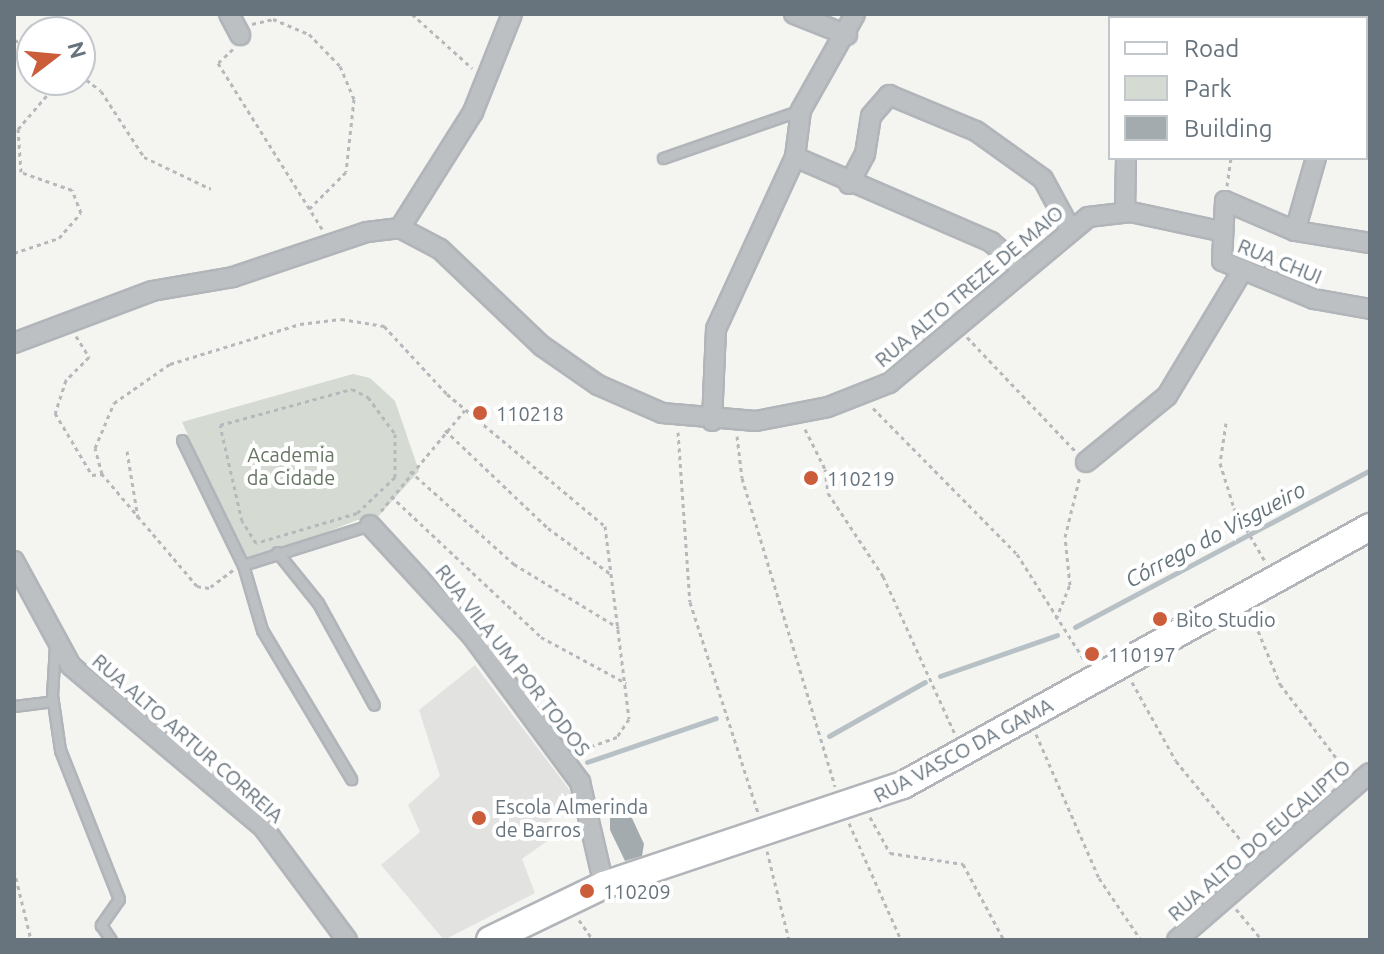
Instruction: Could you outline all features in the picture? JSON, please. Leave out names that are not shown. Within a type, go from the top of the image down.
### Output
[{"type":"main road","name":"RUA VASCO DA GAMA","points":[[490,940],[604,885],[854,804],[964,753],[1241,594],[1370,527]]},
{"type":"street","points":[[14,343],[152,291],[233,277],[400,228],[473,112],[483,78],[512,14]]},
{"type":"street","points":[[794,14],[847,35]]},
{"type":"street","points":[[712,421],[716,329],[795,157],[801,110],[847,35],[855,14]]},
{"type":"street","points":[[849,184],[865,154],[871,116],[889,95],[976,131],[1043,179],[1069,227]]},
{"type":"street","points":[[795,157],[849,184],[991,242],[1021,268]]},
{"type":"street","points":[[1125,211],[1126,160]]},
{"type":"street","points":[[1295,231],[1315,160]]},
{"type":"street","name":"RUA ALTO TREZE DE MAIO","points":[[400,228],[440,249],[542,346],[598,385],[680,415],[712,421],[800,414],[862,396],[913,366],[1069,227],[1125,211],[1222,215],[1370,243]]},
{"type":"street","name":"RUA CHUI","points":[[1222,215],[1222,261],[1314,299],[1370,309]]},
{"type":"street","points":[[1086,462],[1167,396],[1242,271]]},
{"type":"street","name":"RUA VILA UM POR TODOS","points":[[370,525],[472,636],[562,755],[585,797],[604,885]]},
{"type":"street","name":"RUA ALTO ARTUR CORREIA","points":[[14,561],[56,642],[102,697],[263,827],[347,940]]},
{"type":"street","name":"RUA ALTO DO EUCALIPTO","points":[[1177,940],[1265,868],[1364,778]]},
{"type":"lane","points":[[663,158],[801,110]]},
{"type":"lane","points":[[182,440],[243,565],[262,630],[351,779]]},
{"type":"lane","points":[[243,565],[370,525]]},
{"type":"lane","points":[[277,552],[318,603],[374,705]]},
{"type":"lane","points":[[56,642],[52,701],[60,750],[119,899],[101,925],[111,940]]},
{"type":"lane","points":[[14,706],[52,701]]},
{"type":"path","points":[[412,14],[483,78]]},
{"type":"path","points":[[309,209],[346,172],[354,99],[340,66],[309,34],[273,19],[236,26],[218,63],[332,246]]},
{"type":"path","points":[[96,87],[144,157],[211,189]]},
{"type":"path","points":[[14,253],[59,238],[81,213],[72,190],[21,172],[18,129],[46,96]]},
{"type":"path","points":[[1222,215],[1231,160]]},
{"type":"path","points":[[243,565],[201,589],[102,474],[95,455],[102,425],[145,375],[314,321],[360,321],[394,332],[466,409],[593,511],[611,548],[626,683],[624,733],[562,755]]},
{"type":"path","points":[[68,322],[89,357],[66,380],[55,413],[92,475],[102,474]]},
{"type":"path","points":[[956,326],[1086,462],[1065,537],[1070,585],[1055,620]]},
{"type":"path","points":[[352,389],[368,397],[395,434],[395,477],[357,513],[256,543],[242,521],[217,433],[227,422],[352,389]]},
{"type":"path","points":[[862,396],[912,454],[1001,535],[1055,620],[1098,678]]},
{"type":"path","points":[[370,525],[410,471],[466,409]]},
{"type":"path","points":[[800,414],[825,469],[828,493],[883,576],[964,753]]},
{"type":"path","points":[[680,415],[680,531],[690,602],[764,831],[789,940]]},
{"type":"path","points":[[736,420],[742,478],[901,940]]},
{"type":"path","points":[[1226,423],[1220,463],[1234,508],[1249,524],[1273,577]]},
{"type":"path","points":[[445,430],[548,528],[612,575]]},
{"type":"path","points":[[127,451],[138,519]]},
{"type":"path","points":[[410,471],[514,564],[619,628]]},
{"type":"path","points":[[391,496],[541,637],[626,683]]},
{"type":"path","points":[[1241,594],[1280,684],[1315,736],[1364,778]]},
{"type":"path","points":[[1122,665],[1176,761],[1265,868]]},
{"type":"path","points":[[1026,718],[1099,878],[1141,940]]},
{"type":"path","points":[[854,804],[884,850],[963,864],[1004,940]]},
{"type":"path","points":[[14,870],[31,940]]},
{"type":"path","points":[[1227,898],[1262,940]]},
{"type":"shaded area","name":"Escola Almerinda de Barros","points":[[475,665],[577,800],[548,822],[557,834],[522,859],[535,893],[444,940],[381,865],[420,832],[408,805],[440,776],[419,710]]},
{"type":"green space","name":"Academia da Cidade","points":[[353,374],[370,378],[395,401],[419,471],[375,520],[357,520],[247,564],[182,422]]},
{"type":"building","points":[[625,803],[644,844],[642,856],[625,861],[610,830],[610,810]]},
{"type":"waterway","name":"Córrego do Visgueiro","points":[[1075,627],[1370,470]]},
{"type":"waterway","name":"Córrego do Visgueiro","points":[[940,676],[1057,635]]},
{"type":"waterway","name":"Córrego do Visgueiro","points":[[829,736],[925,682]]},
{"type":"waterway","name":"Córrego do Visgueiro","points":[[587,762],[716,718]]},
{"type":"place","name":"110218","points":[[480,413]]},
{"type":"place","name":"110219","points":[[811,478]]},
{"type":"place","name":"Bito Studio","points":[[1160,619]]},
{"type":"place","name":"110197","points":[[1092,654]]},
{"type":"place","name":"Escola Almerinda de Barros","points":[[479,818]]},
{"type":"place","name":"110209","points":[[587,891]]}]
